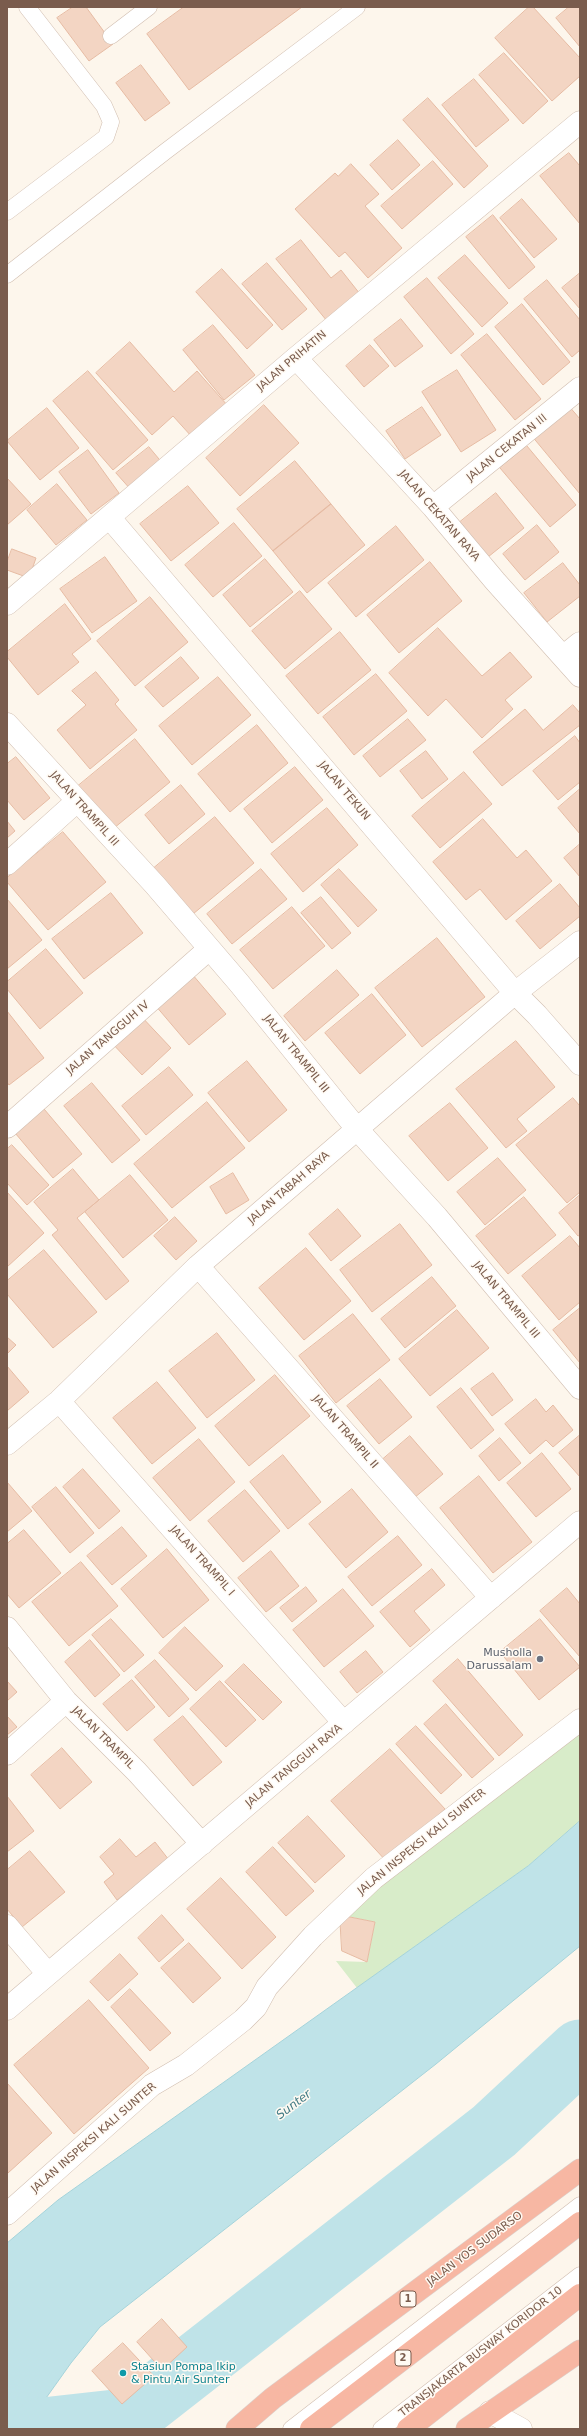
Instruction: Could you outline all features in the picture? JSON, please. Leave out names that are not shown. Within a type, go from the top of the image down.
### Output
[{"type":"highway","name":"JALAN YOS SUDARSO","points":[[236,2429],[273,2398],[580,2170]]},
{"type":"highway","name":"2","points":[[311,2429],[580,2223]]},
{"type":"highway","points":[[408,2429],[580,2295]]},
{"type":"highway","points":[[467,2429],[580,2351]]},
{"type":"street","name":"JALAN PRIHATIN","points":[[7,604],[296,358],[580,122]]},
{"type":"street","name":"JALAN CEKATAN RAYA","points":[[296,358],[433,507],[495,581],[572,650],[580,676]]},
{"type":"street","name":"JALAN CEKATAN III","points":[[433,507],[580,388]]},
{"type":"street","name":"JALAN TEKUN","points":[[109,517],[515,993],[537,1015],[580,1064]]},
{"type":"street","name":"JALAN TRAMPIL III","points":[[7,724],[155,885],[357,1129],[437,1217],[580,1388]]},
{"type":"street","points":[[7,864],[77,801]]},
{"type":"street","name":"JALAN TABAH RAYA","points":[[7,1444],[59,1401],[198,1266],[515,993],[580,942]]},
{"type":"street","name":"JALAN TANGGUH IV","points":[[7,1126],[209,949]]},
{"type":"street","name":"JALAN TRAMPIL II","points":[[198,1266],[491,1598]]},
{"type":"street","name":"JALAN TRAMPIL I","points":[[59,1401],[344,1723]]},
{"type":"street","name":"JALAN TANGGUH RAYA","points":[[7,2009],[580,1522]]},
{"type":"street","name":"JALAN TRAMPIL","points":[[7,1628],[66,1701],[137,1772],[202,1844]]},
{"type":"street","points":[[7,1754],[66,1701]]},
{"type":"street","name":"JALAN INSPEKSI KALI SUNTER","points":[[7,2214],[152,2085],[186,2065],[243,2020],[256,2006],[267,1987],[308,1942],[374,1878],[580,1720]]},
{"type":"street","points":[[7,1926],[48,1974]]},
{"type":"street","points":[[490,2412],[521,2429]]},
{"type":"lane","points":[[7,212],[106,137],[111,122],[104,106],[27,7]]},
{"type":"lane","points":[[111,36],[149,7]]},
{"type":"lane","points":[[7,275],[358,7]]},
{"type":"lane","points":[[291,2429],[580,2205]]},
{"type":"lane","name":"TRANSJAKARTA BUSWAY KORIDOR 10","points":[[381,2429],[580,2275]]},
{"type":"green space","points":[[580,1719],[580,1821],[528,1866],[357,1988],[336,1961],[367,1962],[375,1922],[337,1914]]},
{"type":"water","name":"Sunter","points":[[580,1821],[580,1946],[436,2064],[100,2327],[71,2363],[24,2429],[7,2429],[7,2243],[58,2200],[528,1866]]},
{"type":"building","points":[[73,7],[86,7],[113,44],[89,61],[57,18]]},
{"type":"building","points":[[184,7],[302,7],[189,90],[147,34]]},
{"type":"building","points":[[529,7],[533,7],[580,58],[580,76],[552,101],[495,38]]},
{"type":"building","points":[[569,7],[580,7],[580,47],[556,18]]},
{"type":"building","points":[[504,53],[548,101],[523,124],[479,75]]},
{"type":"building","points":[[141,65],[170,103],[145,121],[116,83]]},
{"type":"building","points":[[474,79],[509,120],[476,147],[442,105]]},
{"type":"building","points":[[428,98],[488,166],[464,188],[403,120]]},
{"type":"building","points":[[398,140],[420,165],[392,190],[370,165]]},
{"type":"building","points":[[569,153],[580,166],[580,224],[540,176]]},
{"type":"building","points":[[433,161],[453,184],[402,229],[381,206]]},
{"type":"building","points":[[351,164],[379,194],[365,206],[402,248],[368,278],[345,252],[339,257],[295,209],[335,173],[338,176]]},
{"type":"building","points":[[522,199],[557,239],[534,258],[500,218]]},
{"type":"building","points":[[493,215],[535,267],[509,289],[466,237]]},
{"type":"building","points":[[301,240],[331,278],[341,270],[360,294],[327,321],[276,259]]},
{"type":"building","points":[[465,255],[508,303],[482,327],[438,278]]},
{"type":"building","points":[[267,263],[307,309],[282,330],[242,284]]},
{"type":"building","points":[[222,269],[273,325],[247,349],[196,292]]},
{"type":"building","points":[[580,273],[580,309],[562,288]]},
{"type":"building","points":[[427,278],[474,334],[451,354],[404,297]]},
{"type":"building","points":[[547,280],[580,320],[580,350],[572,357],[524,299]]},
{"type":"building","points":[[522,304],[570,362],[543,385],[495,327]]},
{"type":"building","points":[[401,319],[423,346],[395,367],[374,340]]},
{"type":"building","points":[[213,325],[255,375],[224,400],[183,350]]},
{"type":"building","points":[[487,334],[541,399],[515,420],[461,355]]},
{"type":"building","points":[[130,342],[174,392],[197,371],[228,406],[192,437],[173,416],[152,435],[96,373]]},
{"type":"building","points":[[370,345],[389,366],[364,387],[346,366]]},
{"type":"building","points":[[457,370],[496,430],[461,452],[422,392]]},
{"type":"building","points":[[88,371],[148,440],[113,470],[53,401]]},
{"type":"building","points":[[264,405],[299,443],[240,496],[206,458]]},
{"type":"building","points":[[568,405],[580,419],[580,494],[531,435]]},
{"type":"building","points":[[422,407],[441,435],[405,459],[386,431]]},
{"type":"building","points":[[47,408],[79,448],[40,480],[7,441]]},
{"type":"building","points":[[527,446],[576,505],[550,527],[500,468]]},
{"type":"building","points":[[149,447],[164,465],[132,491],[116,473]]},
{"type":"building","points":[[88,450],[119,493],[91,514],[59,472]]},
{"type":"building","points":[[295,461],[331,504],[273,551],[237,509]]},
{"type":"building","points":[[7,478],[31,504],[7,525]]},
{"type":"building","points":[[57,484],[87,520],[56,545],[27,510]]},
{"type":"building","points":[[188,486],[219,523],[171,561],[140,524]]},
{"type":"building","points":[[496,493],[524,528],[488,557],[460,522]]},
{"type":"building","points":[[331,504],[365,545],[307,593],[273,551]]},
{"type":"building","points":[[234,523],[262,556],[213,597],[185,565]]},
{"type":"building","points":[[537,525],[559,552],[525,580],[503,554]]},
{"type":"building","points":[[396,526],[424,560],[356,617],[328,583]]},
{"type":"building","points":[[12,549],[36,558],[29,578],[7,570],[7,562]]},
{"type":"building","points":[[105,557],[137,601],[92,633],[60,589]]},
{"type":"building","points":[[265,559],[293,592],[250,627],[223,595]]},
{"type":"building","points":[[430,562],[462,601],[399,653],[367,615]]},
{"type":"building","points":[[563,563],[580,585],[580,596],[547,622],[524,593]]},
{"type":"building","points":[[300,591],[332,629],[285,669],[252,631]]},
{"type":"building","points":[[150,597],[188,642],[135,686],[97,641]]},
{"type":"building","points":[[65,604],[91,639],[72,654],[79,662],[38,695],[7,657],[7,652]]},
{"type":"building","points":[[438,628],[482,676],[510,652],[532,677],[505,700],[513,709],[482,738],[446,699],[428,716],[389,673]]},
{"type":"building","points":[[340,632],[371,670],[318,714],[286,676]]},
{"type":"building","points":[[181,657],[199,678],[163,707],[145,687]]},
{"type":"building","points":[[96,672],[119,700],[115,704],[137,730],[90,769],[57,730],[86,705],[72,691]]},
{"type":"building","points":[[376,674],[407,711],[354,755],[323,717]]},
{"type":"building","points":[[218,677],[251,715],[192,765],[159,726]]},
{"type":"building","points":[[573,705],[580,713],[580,725],[502,786],[473,752],[525,709],[543,730]]},
{"type":"building","points":[[408,719],[426,740],[380,777],[363,756]]},
{"type":"building","points":[[257,725],[288,763],[230,812],[198,774]]},
{"type":"building","points":[[575,736],[580,743],[580,782],[558,800],[533,771]]},
{"type":"building","points":[[135,739],[170,782],[108,833],[72,791]]},
{"type":"building","points":[[426,751],[448,779],[422,799],[400,771]]},
{"type":"building","points":[[16,757],[50,798],[24,820],[7,800],[7,764]]},
{"type":"building","points":[[295,767],[323,800],[272,843],[244,809]]},
{"type":"building","points":[[464,772],[492,804],[440,848],[412,816]]},
{"type":"building","points":[[181,785],[205,814],[169,844],[145,815]]},
{"type":"building","points":[[580,789],[580,834],[558,808]]},
{"type":"building","points":[[327,808],[358,845],[303,892],[271,854]]},
{"type":"building","points":[[215,817],[254,863],[193,914],[154,868]]},
{"type":"building","points":[[483,819],[517,858],[526,850],[552,881],[506,920],[480,889],[466,900],[433,862]]},
{"type":"building","points":[[7,821],[15,831],[7,838]]},
{"type":"building","points":[[63,832],[106,882],[48,930],[7,882],[7,878]]},
{"type":"building","points":[[580,844],[580,877],[564,858]]},
{"type":"building","points":[[261,869],[287,899],[232,944],[207,914]]},
{"type":"building","points":[[339,869],[377,910],[358,927],[321,885]]},
{"type":"building","points":[[560,884],[580,908],[580,916],[540,949],[516,921]]},
{"type":"building","points":[[111,893],[143,933],[84,979],[52,939]]},
{"type":"building","points":[[321,897],[351,933],[332,949],[301,913]]},
{"type":"building","points":[[7,899],[42,940],[7,969]]},
{"type":"building","points":[[292,907],[325,946],[273,989],[240,950]]},
{"type":"building","points":[[437,938],[485,997],[422,1047],[375,988]]},
{"type":"building","points":[[46,949],[83,993],[40,1029],[7,989],[7,982]]},
{"type":"building","points":[[337,970],[359,995],[305,1041],[284,1016]]},
{"type":"building","points":[[192,974],[226,1014],[189,1045],[155,1005]]},
{"type":"building","points":[[372,994],[406,1035],[360,1074],[325,1033]]},
{"type":"building","points":[[7,1011],[44,1058],[9,1085],[7,1082]]},
{"type":"building","points":[[139,1014],[171,1048],[142,1075],[110,1041]]},
{"type":"building","points":[[516,1041],[555,1087],[517,1119],[527,1131],[506,1148],[456,1089]]},
{"type":"building","points":[[247,1061],[287,1110],[249,1142],[208,1093]]},
{"type":"building","points":[[169,1067],[193,1095],[146,1135],[122,1106]]},
{"type":"building","points":[[92,1083],[140,1140],[112,1163],[64,1106]]},
{"type":"building","points":[[573,1098],[580,1106],[580,1192],[567,1203],[516,1145]]},
{"type":"building","points":[[207,1102],[245,1148],[172,1208],[134,1164]]},
{"type":"building","points":[[39,1103],[82,1154],[53,1178],[10,1127]]},
{"type":"building","points":[[450,1103],[488,1148],[448,1181],[409,1136]]},
{"type":"building","points":[[12,1145],[49,1185],[27,1205],[7,1183],[7,1149]]},
{"type":"building","points":[[498,1158],[526,1190],[485,1225],[457,1192]]},
{"type":"building","points":[[73,1169],[99,1200],[77,1218],[129,1281],[106,1300],[52,1235],[58,1230],[34,1202]]},
{"type":"building","points":[[233,1173],[249,1200],[226,1214],[210,1187]]},
{"type":"building","points":[[130,1175],[168,1220],[123,1258],[85,1212]]},
{"type":"building","points":[[7,1192],[44,1233],[7,1267]]},
{"type":"building","points":[[580,1195],[580,1235],[578,1236],[559,1213]]},
{"type":"building","points":[[524,1197],[556,1235],[508,1274],[476,1236]]},
{"type":"building","points":[[338,1209],[361,1236],[331,1261],[309,1234]]},
{"type":"building","points":[[175,1217],[197,1241],[176,1260],[154,1236]]},
{"type":"building","points":[[400,1224],[432,1265],[372,1312],[340,1270]]},
{"type":"building","points":[[570,1236],[580,1248],[580,1302],[559,1320],[522,1276]]},
{"type":"building","points":[[306,1248],[351,1301],[304,1340],[259,1288]]},
{"type":"building","points":[[44,1250],[97,1312],[53,1348],[7,1294],[7,1281]]},
{"type":"building","points":[[432,1277],[456,1306],[405,1348],[381,1319]]},
{"type":"building","points":[[580,1308],[580,1363],[553,1330]]},
{"type":"building","points":[[457,1310],[489,1348],[430,1396],[399,1359]]},
{"type":"building","points":[[353,1314],[390,1360],[336,1403],[299,1356]]},
{"type":"building","points":[[217,1333],[255,1380],[207,1418],[169,1371]]},
{"type":"building","points":[[7,1337],[16,1345],[7,1354]]},
{"type":"building","points":[[7,1366],[29,1392],[7,1411]]},
{"type":"building","points":[[493,1373],[513,1400],[492,1416],[471,1389]]},
{"type":"building","points":[[275,1375],[310,1416],[249,1466],[215,1426]]},
{"type":"building","points":[[380,1379],[412,1417],[379,1444],[347,1406]]},
{"type":"building","points":[[157,1382],[196,1428],[152,1464],[113,1418]]},
{"type":"building","points":[[461,1388],[494,1430],[471,1449],[437,1407]]},
{"type":"building","points":[[536,1399],[546,1412],[553,1405],[573,1430],[553,1447],[546,1440],[530,1454],[505,1424]]},
{"type":"building","points":[[580,1435],[580,1477],[559,1453]]},
{"type":"building","points":[[410,1436],[443,1474],[414,1498],[382,1460]]},
{"type":"building","points":[[500,1438],[521,1463],[499,1481],[479,1456]]},
{"type":"building","points":[[199,1439],[235,1482],[190,1521],[153,1478]]},
{"type":"building","points":[[542,1453],[571,1489],[536,1517],[507,1483]]},
{"type":"building","points":[[283,1455],[321,1502],[288,1529],[250,1482]]},
{"type":"building","points":[[83,1469],[120,1511],[99,1529],[63,1487]]},
{"type":"building","points":[[479,1476],[532,1542],[493,1573],[440,1508]]},
{"type":"building","points":[[7,1482],[32,1511],[7,1532]]},
{"type":"building","points":[[56,1487],[94,1533],[70,1553],[32,1507]]},
{"type":"building","points":[[352,1489],[388,1532],[346,1568],[309,1524]]},
{"type":"building","points":[[245,1490],[280,1531],[243,1562],[208,1521]]},
{"type":"building","points":[[122,1527],[147,1556],[112,1585],[87,1556]]},
{"type":"building","points":[[24,1530],[61,1573],[19,1608],[7,1594],[7,1544]]},
{"type":"building","points":[[398,1536],[422,1565],[372,1606],[348,1577]]},
{"type":"building","points":[[167,1549],[209,1600],[163,1638],[121,1589]]},
{"type":"building","points":[[271,1551],[299,1586],[266,1612],[238,1578]]},
{"type":"building","points":[[81,1562],[118,1606],[69,1646],[32,1602]]},
{"type":"building","points":[[432,1569],[445,1585],[414,1611],[430,1630],[410,1647],[380,1612]]},
{"type":"building","points":[[306,1587],[317,1601],[292,1622],[280,1608]]},
{"type":"building","points":[[567,1588],[580,1604],[580,1657],[540,1611]]},
{"type":"building","points":[[343,1589],[374,1626],[324,1667],[293,1630]]},
{"type":"building","points":[[111,1619],[144,1655],[124,1672],[92,1635]]},
{"type":"building","name":"Musholla Darussalam","points":[[540,1619],[580,1667],[539,1700],[500,1652]]},
{"type":"building","points":[[185,1627],[223,1666],[196,1691],[159,1653]]},
{"type":"building","points":[[90,1640],[120,1675],[95,1697],[65,1662]]},
{"type":"building","points":[[366,1651],[383,1672],[357,1693],[340,1672]]},
{"type":"building","points":[[458,1659],[523,1735],[499,1756],[433,1681]]},
{"type":"building","points":[[155,1660],[189,1699],[169,1717],[135,1677]]},
{"type":"building","points":[[244,1664],[282,1702],[263,1720],[225,1682]]},
{"type":"building","points":[[132,1680],[155,1707],[127,1731],[103,1704]]},
{"type":"building","points":[[7,1681],[17,1692],[7,1701]]},
{"type":"building","points":[[220,1681],[256,1720],[226,1747],[190,1709]]},
{"type":"building","points":[[446,1704],[494,1759],[472,1778],[424,1724]]},
{"type":"building","points":[[7,1716],[17,1727],[7,1735]]},
{"type":"building","points":[[183,1716],[222,1762],[193,1786],[154,1740]]},
{"type":"building","points":[[416,1726],[462,1775],[441,1794],[396,1744]]},
{"type":"building","points":[[62,1748],[92,1782],[60,1809],[31,1775]]},
{"type":"building","points":[[390,1749],[445,1809],[387,1862],[331,1801]]},
{"type":"building","points":[[7,1796],[34,1831],[7,1852]]},
{"type":"building","points":[[308,1816],[345,1856],[315,1883],[278,1843]]},
{"type":"building","points":[[120,1839],[136,1857],[155,1842],[169,1860],[117,1900],[104,1882],[114,1874],[100,1857]]},
{"type":"building","points":[[273,1847],[314,1891],[286,1916],[246,1872]]},
{"type":"building","points":[[30,1851],[65,1892],[22,1927],[7,1909],[7,1870]]},
{"type":"building","points":[[221,1878],[276,1937],[242,1969],[187,1909]]},
{"type":"building","points":[[162,1915],[184,1940],[159,1962],[138,1938]]},
{"type":"building","points":[[340,1915],[375,1922],[367,1962],[342,1951]]},
{"type":"building","points":[[189,1943],[221,1978],[193,2003],[161,1968]]},
{"type":"building","points":[[120,1954],[138,1974],[108,2001],[90,1982]]},
{"type":"building","points":[[130,1989],[171,2033],[150,2051],[111,2007]]},
{"type":"building","points":[[89,2000],[149,2068],[74,2134],[14,2065]]},
{"type":"building","points":[[7,2083],[52,2133],[8,2173],[7,2172]]},
{"type":"building","points":[[162,2319],[187,2347],[162,2370],[137,2342]]},
{"type":"building","name":"Stasiun Pompa Ikip & Pintu Air Sunter","points":[[123,2343],[154,2376],[122,2404],[92,2371]]},
{"type":"waterway","points":[[43,2429],[124,2420],[494,2131],[580,2051]]},
{"type":"place","name":"Musholla Darussalam","points":[[540,1659]]},
{"type":"place","name":"Stasiun Pompa Ikip & Pintu Air Sunter","points":[[123,2373]]}]
